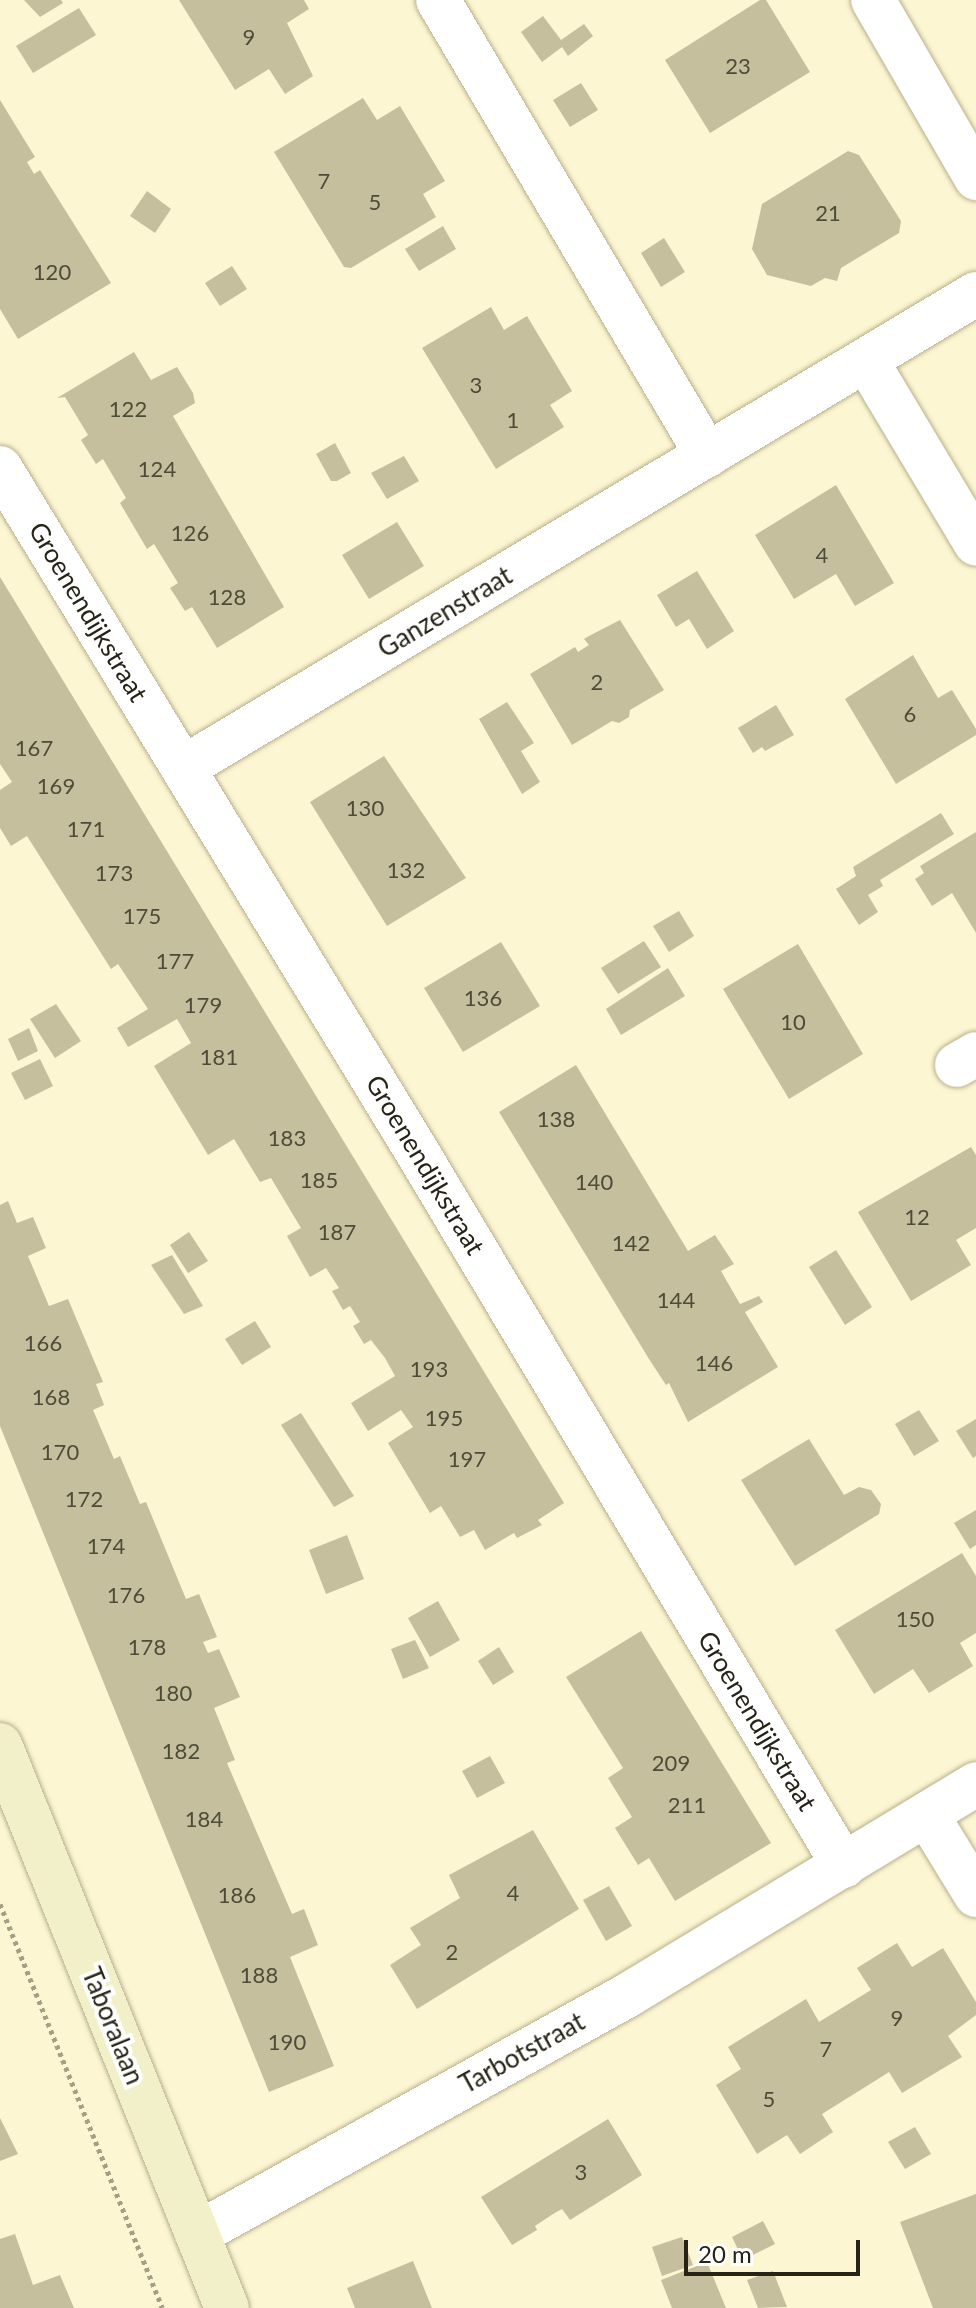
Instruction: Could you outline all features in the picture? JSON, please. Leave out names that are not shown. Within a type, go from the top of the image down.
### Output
[{"type":"street","points":[[438,0],[707,455]]},
{"type":"street","points":[[873,0],[976,178]]},
{"type":"street","name":"Ganzenstraat","points":[[183,768],[976,294]]},
{"type":"street","points":[[866,360],[976,544]]},
{"type":"street","name":"Groenendijkstraat","points":[[0,468],[416,1150],[844,1866]]},
{"type":"street","name":"Taboralaan","points":[[0,1745],[227,2308]]},
{"type":"street","name":"Tarbotstraat","points":[[197,2234],[628,1995],[976,1784]]},
{"type":"street","points":[[927,1815],[976,1895]]},
{"type":"path","points":[[0,1904],[162,2308]]},
{"type":"building","points":[[24,0],[61,0],[63,3],[40,17]]},
{"type":"building","points":[[179,0],[304,0],[309,9],[287,23],[313,76],[285,94],[269,69],[235,90]]},
{"type":"building","points":[[760,0],[766,0],[810,72],[710,133],[665,60]]},
{"type":"building","points":[[79,8],[96,35],[33,73],[16,46]]},
{"type":"building","points":[[543,16],[561,40],[584,24],[593,36],[568,56],[562,47],[542,62],[521,32]]},
{"type":"building","points":[[581,83],[598,110],[570,127],[553,100]]},
{"type":"building","points":[[363,98],[377,120],[400,106],[445,181],[423,194],[436,217],[351,268],[344,267],[274,152]]},
{"type":"building","points":[[0,100],[35,157],[27,162],[34,174],[40,170],[111,283],[18,339],[0,309]]},
{"type":"building","points":[[848,151],[859,155],[901,221],[899,233],[841,268],[837,281],[825,278],[811,286],[767,275],[752,249],[762,204]]},
{"type":"building","points":[[147,191],[171,209],[155,233],[130,216]]},
{"type":"building","points":[[443,226],[456,249],[419,271],[405,249]]},
{"type":"building","points":[[664,238],[685,272],[661,287],[641,253]]},
{"type":"building","points":[[232,266],[247,289],[220,306],[205,283]]},
{"type":"building","points":[[491,307],[504,330],[527,316],[572,391],[550,405],[564,427],[496,469],[422,348]]},
{"type":"building","points":[[134,352],[151,380],[177,367],[193,393],[195,403],[173,416],[284,607],[217,648],[192,607],[185,611],[170,588],[178,583],[154,544],[147,549],[120,503],[126,498],[103,459],[96,464],[81,440],[88,435],[65,397],[57,398]]},
{"type":"building","points":[[335,443],[351,473],[331,481],[316,454]]},
{"type":"building","points":[[404,456],[419,481],[387,499],[371,473]]},
{"type":"building","points":[[836,485],[894,583],[855,606],[836,574],[794,599],[755,535]]},
{"type":"building","points":[[397,522],[424,566],[369,599],[342,555]]},
{"type":"building","points":[[697,571],[734,631],[707,649],[689,619],[676,627],[657,595]]},
{"type":"building","points":[[0,577],[564,1503],[538,1520],[542,1525],[517,1538],[514,1533],[485,1550],[474,1530],[460,1537],[441,1506],[430,1513],[388,1443],[413,1427],[401,1410],[368,1431],[351,1403],[395,1376],[385,1358],[371,1340],[364,1344],[353,1326],[360,1322],[350,1306],[343,1310],[332,1291],[339,1288],[326,1268],[310,1277],[287,1236],[301,1228],[271,1178],[260,1182],[234,1139],[208,1155],[154,1066],[191,1043],[177,1019],[128,1047],[117,1028],[148,1009],[118,964],[111,969],[27,836],[11,846],[0,828],[0,790],[12,782],[0,764]]},
{"type":"building","points":[[620,620],[664,690],[630,710],[629,717],[619,723],[612,721],[572,745],[530,674],[575,647],[578,652],[589,645],[584,639]]},
{"type":"building","points":[[913,655],[938,698],[952,690],[976,729],[976,735],[896,784],[845,699]]},
{"type":"building","points":[[507,702],[534,743],[521,751],[540,782],[522,794],[479,719]]},
{"type":"building","points":[[776,705],[794,735],[765,751],[762,747],[753,753],[738,728]]},
{"type":"building","points":[[384,756],[466,878],[387,926],[310,802]]},
{"type":"building","points":[[941,813],[954,834],[880,880],[883,886],[868,895],[878,912],[859,925],[836,889],[856,876],[853,867]]},
{"type":"building","points":[[976,832],[976,933],[952,893],[932,906],[915,879],[924,873],[920,866]]},
{"type":"building","points":[[679,911],[694,936],[669,952],[653,926]]},
{"type":"building","points":[[644,941],[661,967],[618,994],[601,968]]},
{"type":"building","points":[[501,942],[540,1006],[463,1052],[424,988]]},
{"type":"building","points":[[798,944],[863,1054],[789,1099],[723,989]]},
{"type":"building","points":[[668,968],[685,996],[621,1035],[606,1009]]},
{"type":"building","points":[[56,1004],[81,1041],[55,1058],[30,1019]]},
{"type":"building","points":[[29,1028],[38,1051],[18,1061],[8,1039]]},
{"type":"building","points":[[40,1059],[53,1086],[25,1100],[11,1073]]},
{"type":"building","points":[[576,1065],[688,1251],[715,1235],[734,1264],[721,1271],[740,1304],[759,1296],[763,1302],[745,1312],[778,1367],[688,1422],[669,1383],[666,1385],[649,1359],[499,1112]]},
{"type":"building","points":[[971,1147],[976,1155],[976,1228],[956,1240],[971,1265],[911,1301],[858,1212]]},
{"type":"building","points":[[8,1201],[17,1223],[33,1217],[46,1248],[28,1256],[49,1306],[68,1299],[103,1382],[96,1384],[104,1405],[93,1410],[114,1459],[120,1456],[140,1504],[146,1502],[186,1599],[199,1594],[217,1637],[203,1642],[208,1653],[219,1649],[240,1697],[214,1708],[235,1760],[227,1763],[292,1914],[304,1909],[318,1945],[290,1957],[334,2066],[269,2092],[0,1426],[0,1205]]},
{"type":"building","points":[[189,1232],[208,1261],[188,1273],[170,1245]]},
{"type":"building","points":[[836,1250],[872,1307],[845,1325],[809,1267]]},
{"type":"building","points":[[172,1255],[203,1306],[184,1314],[151,1265]]},
{"type":"building","points":[[255,1321],[271,1347],[242,1365],[225,1339]]},
{"type":"building","points":[[919,1410],[939,1441],[914,1456],[895,1424]]},
{"type":"building","points":[[301,1413],[354,1496],[334,1507],[281,1425]]},
{"type":"building","points":[[976,1419],[976,1456],[973,1458],[956,1431]]},
{"type":"building","points":[[809,1439],[844,1495],[859,1487],[871,1490],[881,1504],[879,1514],[795,1566],[741,1480]]},
{"type":"building","points":[[976,1510],[976,1545],[970,1549],[954,1523]]},
{"type":"building","points":[[347,1535],[364,1579],[326,1594],[309,1550]]},
{"type":"building","points":[[962,1553],[976,1576],[976,1633],[960,1643],[973,1666],[929,1693],[913,1669],[874,1694],[835,1630]]},
{"type":"building","points":[[438,1601],[460,1640],[430,1657],[408,1618]]},
{"type":"building","points":[[641,1631],[771,1843],[675,1901],[649,1858],[638,1865],[615,1828],[632,1817],[608,1778],[623,1768],[566,1677]]},
{"type":"building","points":[[415,1640],[429,1668],[403,1679],[391,1649]]},
{"type":"building","points":[[499,1647],[514,1672],[493,1685],[478,1661]]},
{"type":"building","points":[[490,1756],[505,1783],[477,1798],[462,1771]]},
{"type":"building","points":[[533,1830],[579,1909],[417,2009],[390,1965],[421,1945],[410,1928],[460,1898],[449,1875]]},
{"type":"building","points":[[609,1886],[632,1926],[606,1941],[583,1900]]},
{"type":"building","points":[[897,1943],[912,1967],[943,1948],[976,2002],[976,2015],[948,2036],[962,2057],[902,2093],[889,2072],[822,2114],[833,2132],[800,2154],[787,2135],[757,2154],[716,2085],[741,2069],[728,2047],[806,1999],[819,2022],[871,1990],[857,1968]]},
{"type":"building","points":[[0,2118],[18,2154],[0,2161]]},
{"type":"building","points":[[608,2119],[642,2175],[570,2220],[562,2209],[535,2226],[537,2230],[512,2245],[481,2197]]},
{"type":"building","points":[[915,2127],[931,2154],[905,2169],[888,2142]]},
{"type":"building","points":[[976,2194],[976,2308],[933,2308],[900,2222]]},
{"type":"building","points":[[763,2221],[775,2244],[743,2260],[732,2237]]},
{"type":"building","points":[[15,2234],[33,2285],[60,2275],[74,2308],[0,2308],[0,2239]]},
{"type":"building","points":[[682,2237],[693,2265],[662,2276],[652,2247]]},
{"type":"building","points":[[413,2261],[432,2308],[355,2308],[347,2288]]},
{"type":"building","points":[[707,2262],[726,2308],[672,2308],[661,2280]]},
{"type":"building","points":[[773,2271],[787,2307],[758,2308],[747,2280]]}]
